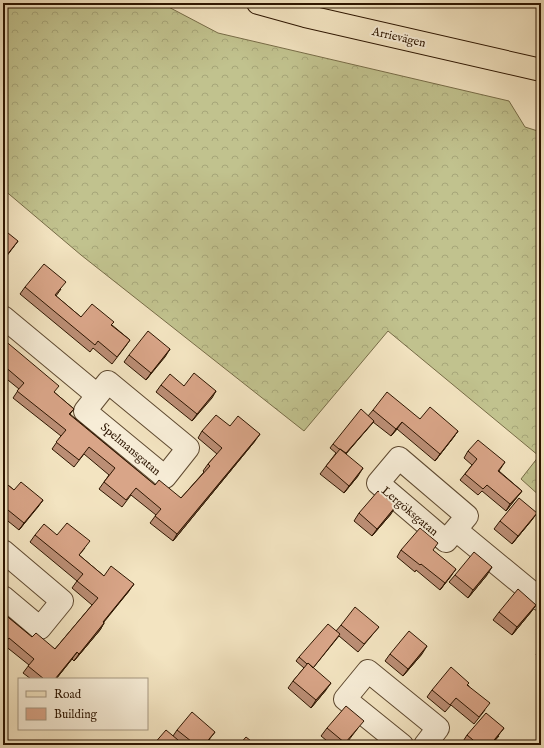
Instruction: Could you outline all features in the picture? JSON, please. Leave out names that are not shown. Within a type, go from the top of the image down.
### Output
[{"type":"main road","name":"Arrievägen","points":[[258,3],[312,18],[541,70]]},
{"type":"street","points":[[3,317],[97,395]]},
{"type":"street","name":"Spelmansgatan","points":[[108,382],[188,448],[165,477],[85,411],[97,395],[108,382]]},
{"type":"street","name":"Lergöksgatan","points":[[456,530],[541,600]]},
{"type":"street","points":[[3,552],[62,601],[40,628],[3,597]]},
{"type":"street","points":[[402,745],[345,699],[368,671],[438,728],[426,744]]},
{"type":"green space","points":[[3,3],[161,3],[218,33],[509,101],[525,127],[541,132],[541,497],[521,479],[539,456],[388,331],[304,431],[81,255],[3,189]]},
{"type":"building","points":[[3,229],[18,241],[3,260]]},
{"type":"building","points":[[44,264],[66,282],[55,295],[81,317],[92,304],[114,322],[111,325],[130,340],[117,357],[98,341],[95,345],[25,287]]},
{"type":"building","points":[[148,331],[170,349],[151,373],[129,355]]},
{"type":"building","points":[[3,339],[59,386],[54,392],[74,409],[69,414],[155,485],[159,480],[181,498],[210,466],[208,464],[222,448],[202,431],[216,415],[230,426],[238,416],[260,434],[177,534],[155,516],[161,509],[136,488],[126,500],[104,482],[115,468],[89,447],[79,460],[56,442],[66,430],[17,391],[24,383],[3,365]]},
{"type":"building","points":[[194,373],[216,391],[197,414],[161,385],[170,374],[184,386]]},
{"type":"building","points":[[387,392],[420,419],[430,407],[458,431],[440,454],[402,422],[396,429],[373,410]]},
{"type":"building","points":[[361,409],[374,421],[346,453],[333,444]]},
{"type":"building","points":[[478,440],[505,462],[498,471],[522,491],[510,504],[487,485],[483,489],[465,474],[477,459],[468,451]]},
{"type":"building","points":[[340,449],[363,468],[349,486],[326,466]]},
{"type":"building","points":[[3,481],[14,490],[21,482],[43,500],[24,523],[3,506]]},
{"type":"building","points":[[378,491],[396,506],[377,529],[359,513]]},
{"type":"building","points":[[519,498],[537,513],[518,536],[500,521]]},
{"type":"building","points":[[67,523],[90,541],[79,555],[104,576],[111,566],[134,584],[79,654],[77,652],[56,678],[43,678],[28,666],[34,659],[9,638],[3,645],[3,613],[32,637],[36,633],[55,649],[98,598],[77,581],[83,574],[35,535],[44,524],[57,535]]},
{"type":"building","points":[[420,528],[438,543],[433,550],[456,569],[445,583],[401,550]]},
{"type":"building","points":[[474,552],[492,567],[473,590],[455,575]]},
{"type":"building","points":[[518,589],[536,605],[517,627],[499,612]]},
{"type":"building","points":[[355,607],[379,627],[364,644],[341,625]]},
{"type":"building","points":[[328,624],[340,634],[313,668],[299,657]]},
{"type":"building","points":[[409,631],[427,646],[408,669],[390,654]]},
{"type":"building","points":[[308,663],[331,683],[316,700],[293,681]]},
{"type":"building","points":[[451,667],[469,683],[467,685],[490,703],[479,717],[456,698],[450,705],[432,690]]},
{"type":"building","points":[[346,706],[364,721],[345,743],[327,728]]},
{"type":"building","points":[[192,712],[215,732],[204,745],[196,745],[177,730]]},
{"type":"building","points":[[486,713],[504,728],[490,745],[479,745],[467,735]]},
{"type":"building","points":[[166,730],[178,740],[175,745],[153,745]]},
{"type":"building","points":[[246,737],[256,745],[239,745]]}]
